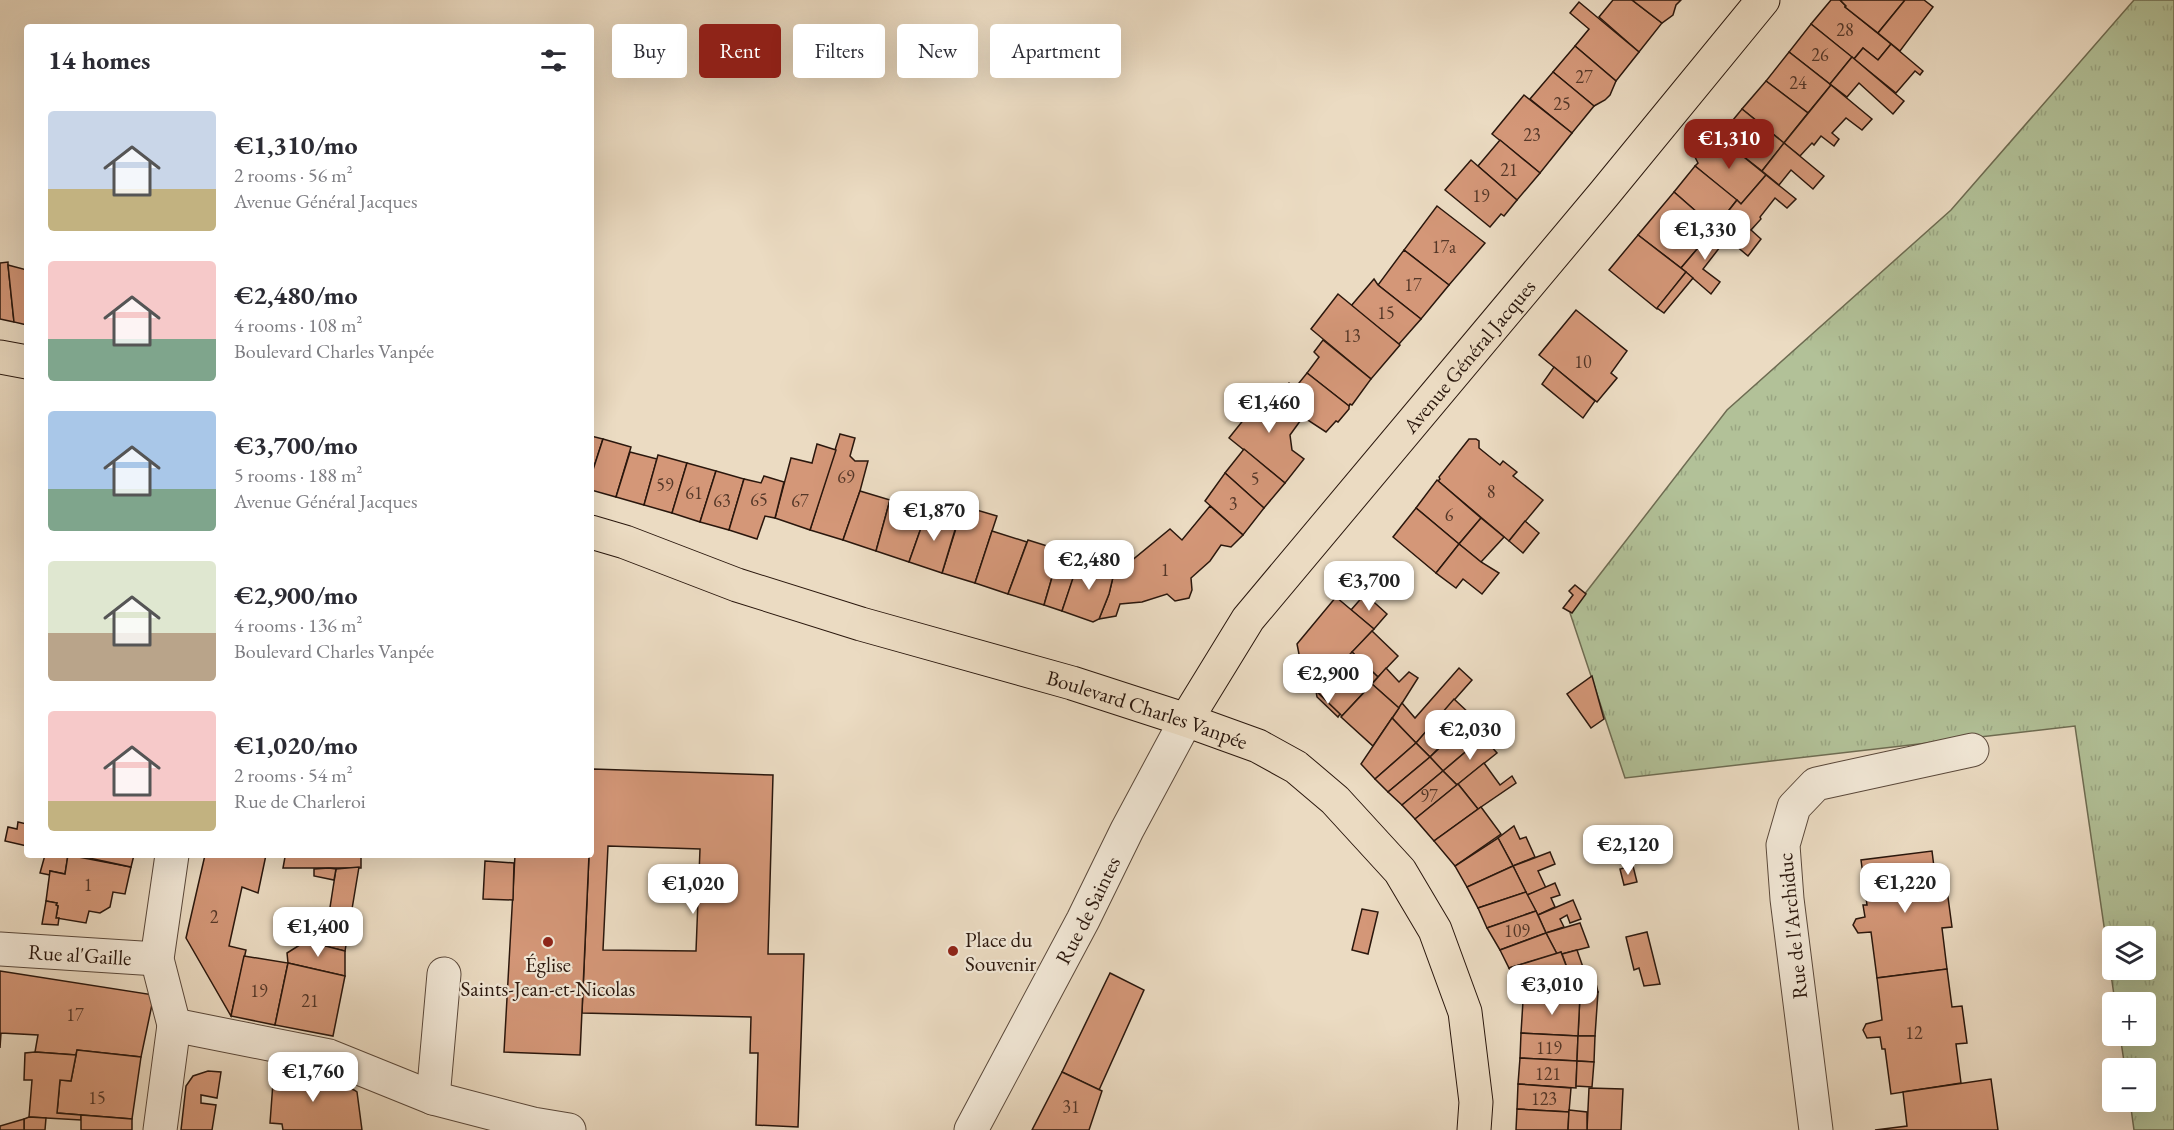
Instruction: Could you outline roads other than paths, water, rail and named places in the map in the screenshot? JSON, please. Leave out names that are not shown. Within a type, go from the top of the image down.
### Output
[{"type":"main road","name":"Avenue Général Jacques","points":[[1186,720],[1248,619],[1604,194],[1763,0]]},
{"type":"main road","points":[[0,357],[24,361]]},
{"type":"main road","name":"Boulevard Charles Vanpée","points":[[594,533],[625,542],[737,585],[861,624],[1072,683],[1186,720],[1258,746],[1296,767],[1335,800],[1400,871],[1435,930],[1465,1012],[1476,1102],[1474,1130]]},
{"type":"street","name":"Rue de Saintes","points":[[971,1130],[1186,720]]},
{"type":"street","name":"Rue de l'Archiduc","points":[[1816,1130],[1787,899],[1783,844],[1794,807],[1816,784],[1972,750]]},
{"type":"street","points":[[160,1130],[174,1025],[157,959],[172,858]]},
{"type":"street","name":"Rue al'Gaille","points":[[0,949],[157,959]]},
{"type":"street","points":[[433,1098],[444,974]]},
{"type":"street","points":[[174,1025],[329,1056],[433,1098],[534,1124],[569,1130]]},
{"type":"place","name":"Église Saints-Jean-et-Nicolas","points":[[548,942]]},
{"type":"place","name":"Place du Souvenir","points":[[953,951]]}]
